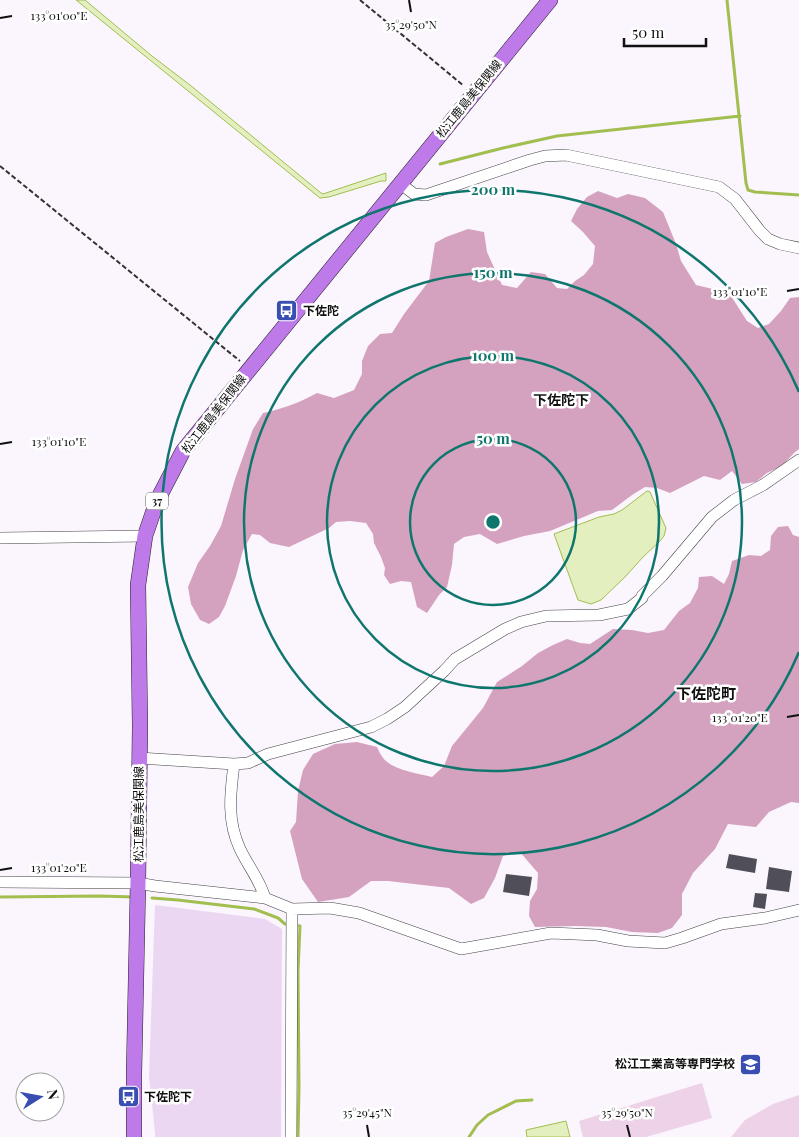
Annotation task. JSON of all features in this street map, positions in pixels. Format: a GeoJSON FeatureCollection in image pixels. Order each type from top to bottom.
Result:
{"type":"FeatureCollection","features":[{"type":"Feature","properties":{"kind":"main road","name":"松江鹿島美保関線"},"geometry":{"type":"LineString","coordinates":[[134,1137],[140,726],[138,584],[145,536],[157,501],[183,451],[550,0]]}},
{"type":"Feature","properties":{"kind":"street"},"geometry":{"type":"LineString","coordinates":[[401,184],[414,194],[426,195],[530,160],[545,156],[566,155],[719,187],[727,191],[735,199],[768,239],[799,248]]}},
{"type":"Feature","properties":{"kind":"street"},"geometry":{"type":"LineString","coordinates":[[139,758],[234,764],[248,763],[268,754],[371,727],[387,720],[405,706],[455,659],[520,622],[546,616],[599,615],[628,609],[642,598],[712,517],[734,500],[763,485],[799,460]]}},
{"type":"Feature","properties":{"kind":"street"},"geometry":{"type":"LineString","coordinates":[[0,538],[145,536]]}},
{"type":"Feature","properties":{"kind":"street"},"geometry":{"type":"LineString","coordinates":[[234,764],[230,792],[232,828],[240,850],[262,888],[265,898]]}},
{"type":"Feature","properties":{"kind":"street"},"geometry":{"type":"LineString","coordinates":[[0,882],[138,883],[265,898],[292,908],[330,908],[359,913],[461,949],[551,933],[597,934],[628,941],[665,943],[721,924],[765,918],[799,910]]}},
{"type":"Feature","properties":{"kind":"street"},"geometry":{"type":"LineString","coordinates":[[291,1137],[292,908]]}},
{"type":"Feature","properties":{"kind":"path"},"geometry":{"type":"LineString","coordinates":[[360,0],[474,94]]}},
{"type":"Feature","properties":{"kind":"path"},"geometry":{"type":"LineString","coordinates":[[0,166],[249,369]]}},
{"type":"Feature","properties":{"kind":"shaded area"},"geometry":{"type":"Polygon","coordinates":[[[76,0],[85,0],[321,193],[323,194],[386,173],[386,181],[320,198],[76,0]]]}},
{"type":"Feature","properties":{"kind":"shaded area"},"geometry":{"type":"Polygon","coordinates":[[[598,191],[617,198],[628,194],[645,198],[663,212],[681,261],[696,285],[731,296],[747,321],[758,328],[769,324],[790,298],[799,297],[799,449],[782,466],[767,473],[756,482],[742,484],[732,471],[720,480],[704,476],[670,493],[657,488],[645,487],[612,510],[598,511],[550,531],[497,544],[480,534],[464,537],[454,544],[447,587],[427,613],[417,607],[411,582],[401,581],[390,584],[384,575],[385,568],[374,543],[373,534],[366,523],[336,522],[329,528],[289,547],[270,543],[260,535],[252,534],[243,550],[236,576],[219,617],[209,624],[200,620],[191,604],[188,587],[198,563],[221,526],[253,429],[263,413],[304,400],[317,393],[334,398],[354,390],[362,374],[362,361],[368,346],[380,334],[392,333],[429,281],[435,243],[446,237],[468,229],[484,232],[487,252],[502,285],[517,288],[531,272],[545,274],[557,288],[567,289],[584,275],[593,264],[595,246],[571,221],[577,209],[587,197],[598,191]]]}},
{"type":"Feature","properties":{"kind":"shaded area"},"geometry":{"type":"Polygon","coordinates":[[[647,491],[650,492],[666,528],[664,536],[601,600],[591,604],[578,600],[554,534],[599,517],[614,514],[647,491]]]}},
{"type":"Feature","properties":{"kind":"shaded area"},"geometry":{"type":"Polygon","coordinates":[[[788,526],[793,535],[799,537],[799,803],[791,802],[769,812],[756,827],[728,824],[715,849],[693,873],[682,894],[682,915],[672,928],[658,933],[632,932],[606,927],[535,927],[529,916],[530,901],[537,889],[538,873],[520,852],[503,856],[495,878],[484,898],[471,904],[449,888],[388,881],[371,881],[349,897],[318,902],[302,879],[290,831],[296,822],[298,791],[303,770],[313,754],[335,744],[357,742],[377,747],[385,760],[396,767],[432,777],[444,766],[452,746],[483,708],[497,682],[538,653],[567,639],[590,644],[613,629],[648,633],[664,630],[679,611],[690,603],[698,588],[699,577],[712,576],[724,584],[732,561],[749,555],[761,556],[770,550],[771,536],[778,527],[788,526]]]}},
{"type":"Feature","properties":{"kind":"shaded area"},"geometry":{"type":"Polygon","coordinates":[[[155,905],[265,919],[282,929],[281,1137],[155,1137],[149,1076],[155,905]]]}},
{"type":"Feature","properties":{"kind":"shaded area"},"geometry":{"type":"Polygon","coordinates":[[[702,1083],[712,1118],[646,1137],[583,1137],[579,1121],[702,1083]]]}},
{"type":"Feature","properties":{"kind":"shaded area"},"geometry":{"type":"Polygon","coordinates":[[[799,1095],[799,1137],[731,1137],[745,1120],[773,1104],[799,1095]]]}},
{"type":"Feature","properties":{"kind":"shaded area"},"geometry":{"type":"Polygon","coordinates":[[[566,1121],[570,1137],[527,1137],[526,1130],[566,1121]]]}},
{"type":"Feature","properties":{"kind":"building"},"geometry":{"type":"Polygon","coordinates":[[[729,854],[757,859],[755,873],[726,868],[729,854]]]}},
{"type":"Feature","properties":{"kind":"building"},"geometry":{"type":"Polygon","coordinates":[[[769,867],[792,871],[789,892],[766,889],[769,867]]]}},
{"type":"Feature","properties":{"kind":"building"},"geometry":{"type":"Polygon","coordinates":[[[506,874],[532,877],[529,896],[503,892],[506,874]]]}},
{"type":"Feature","properties":{"kind":"building"},"geometry":{"type":"Polygon","coordinates":[[[755,893],[767,894],[765,909],[753,907],[755,893]]]}},
{"type":"Feature","properties":{"kind":"waterway"},"geometry":{"type":"LineString","coordinates":[[727,0],[748,190],[799,195]]}},
{"type":"Feature","properties":{"kind":"waterway"},"geometry":{"type":"LineString","coordinates":[[440,164],[557,136],[740,116]]}},
{"type":"Feature","properties":{"kind":"waterway"},"geometry":{"type":"LineString","coordinates":[[0,897],[134,897]]}},
{"type":"Feature","properties":{"kind":"waterway"},"geometry":{"type":"LineString","coordinates":[[152,898],[254,909],[278,918],[285,924],[300,926],[298,971],[298,1137]]}},
{"type":"Feature","properties":{"kind":"waterway"},"geometry":{"type":"LineString","coordinates":[[469,1137],[477,1125],[488,1115],[516,1101],[532,1100]]}},
{"type":"Feature","properties":{"kind":"place","name":"下佐陀"},"geometry":{"type":"Point","coordinates":[287,311]}},
{"type":"Feature","properties":{"kind":"place","name":"松江工業高等専門学校"},"geometry":{"type":"Point","coordinates":[751,1064]}},
{"type":"Feature","properties":{"kind":"place","name":"下佐陀下"},"geometry":{"type":"Point","coordinates":[128,1097]}},
{"type":"Feature","properties":{"kind":"district","name":"下佐陀下"},"geometry":{"type":"Point","coordinates":[561,400]}},
{"type":"Feature","properties":{"kind":"district","name":"下佐陀町"},"geometry":{"type":"Point","coordinates":[706,694]}}]}
